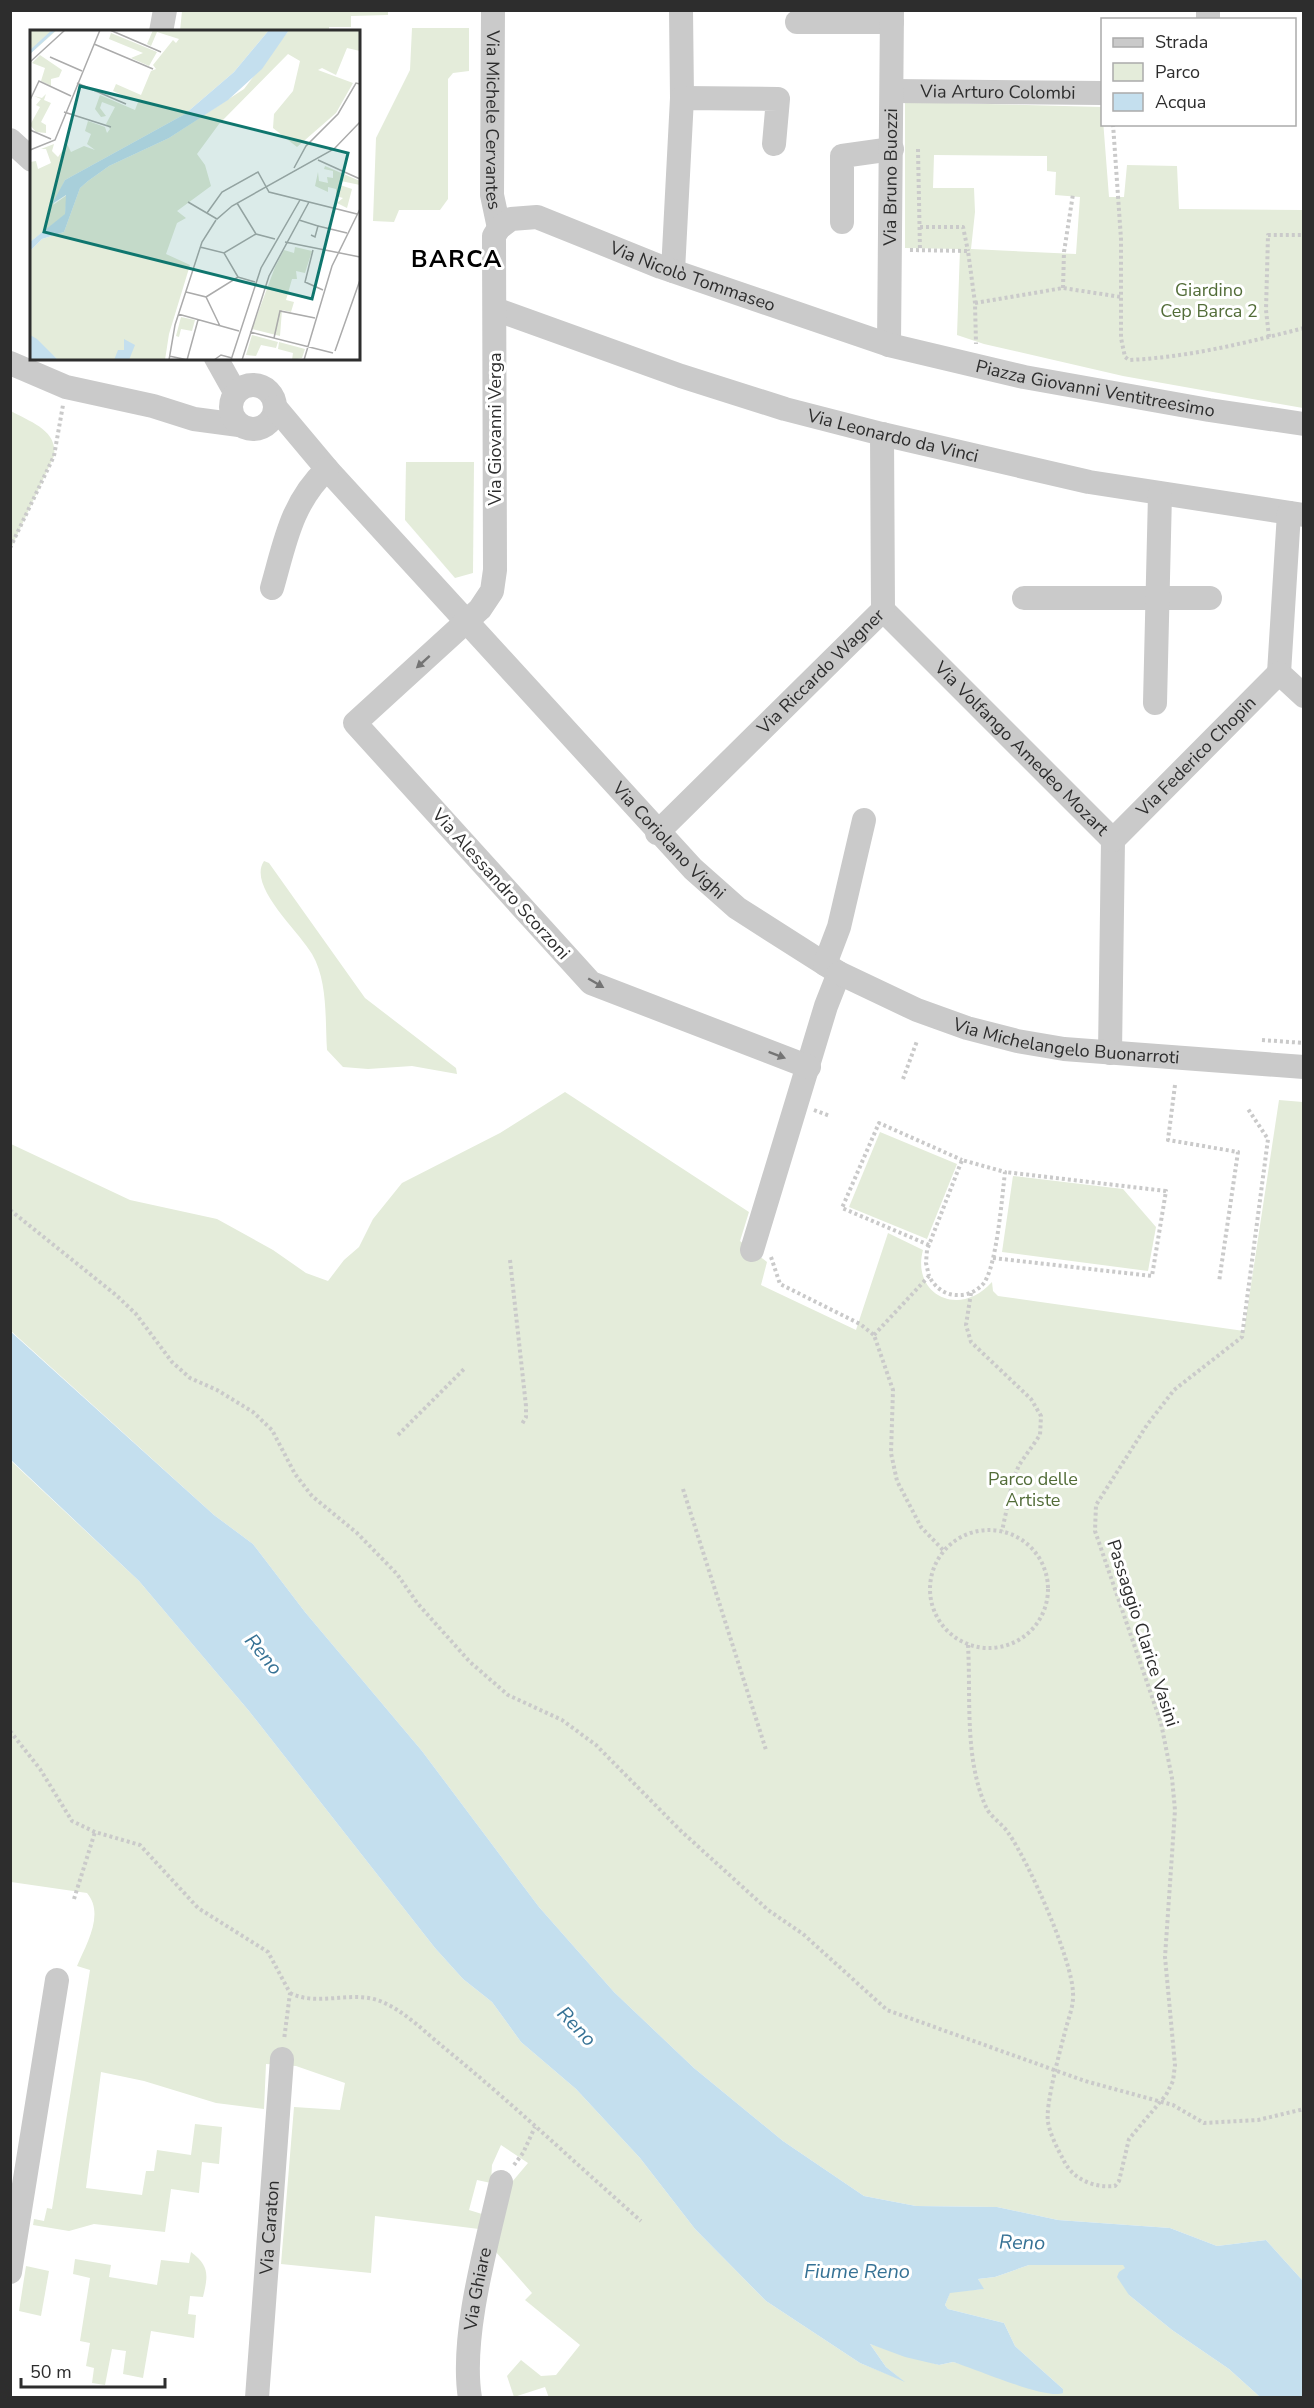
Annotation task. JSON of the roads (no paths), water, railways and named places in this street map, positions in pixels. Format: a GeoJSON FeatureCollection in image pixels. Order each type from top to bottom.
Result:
{"type":"FeatureCollection","features":[{"type":"Feature","properties":{"kind":"street"},"geometry":{"type":"LineString","coordinates":[[161,30],[165,10]]}},
{"type":"Feature","properties":{"kind":"street","name":"Via Michele Cervantes"},"geometry":{"type":"LineString","coordinates":[[493,10],[492,195],[500,228]]}},
{"type":"Feature","properties":{"kind":"street"},"geometry":{"type":"LineString","coordinates":[[673,271],[682,98],[681,10]]}},
{"type":"Feature","properties":{"kind":"street"},"geometry":{"type":"LineString","coordinates":[[797,22],[892,16]]}},
{"type":"Feature","properties":{"kind":"street","name":"Via Bruno Buozzi"},"geometry":{"type":"LineString","coordinates":[[889,345],[892,16]]}},
{"type":"Feature","properties":{"kind":"street","name":"Via Arturo Colombi"},"geometry":{"type":"LineString","coordinates":[[893,91],[1101,93]]}},
{"type":"Feature","properties":{"kind":"street"},"geometry":{"type":"LineString","coordinates":[[682,98],[778,99],[774,144]]}},
{"type":"Feature","properties":{"kind":"street"},"geometry":{"type":"LineString","coordinates":[[10,140],[30,158]]}},
{"type":"Feature","properties":{"kind":"street"},"geometry":{"type":"LineString","coordinates":[[842,222],[842,156],[892,149]]}},
{"type":"Feature","properties":{"kind":"street","name":"Via Nicolò Tommaseo"},"geometry":{"type":"LineString","coordinates":[[500,228],[511,219],[537,217],[673,271],[889,345]]}},
{"type":"Feature","properties":{"kind":"street","name":"Via Giovanni Verga"},"geometry":{"type":"LineString","coordinates":[[466,622],[489,599],[494,585],[494,236],[500,228]]}},
{"type":"Feature","properties":{"kind":"street","name":"Via Leonardo da Vinci"},"geometry":{"type":"LineString","coordinates":[[495,309],[681,376],[785,409],[882,434],[1034,471],[1160,494],[1296,514]]}},
{"type":"Feature","properties":{"kind":"street","name":"Piazza Giovanni Ventitreesimo"},"geometry":{"type":"LineString","coordinates":[[889,345],[1024,377],[1209,410],[1304,424]]}},
{"type":"Feature","properties":{"kind":"street"},"geometry":{"type":"LineString","coordinates":[[217,360],[241,392]]}},
{"type":"Feature","properties":{"kind":"street"},"geometry":{"type":"LineString","coordinates":[[234,360],[241,392],[232,416],[249,427]]}},
{"type":"Feature","properties":{"kind":"street"},"geometry":{"type":"LineString","coordinates":[[10,363],[66,387],[153,405],[194,419],[249,427],[271,420],[275,407],[269,392],[241,392],[208,407],[153,405]]}},
{"type":"Feature","properties":{"kind":"street","name":"Via Coriolano Vighi"},"geometry":{"type":"LineString","coordinates":[[275,407],[327,468],[657,833],[737,908],[832,968]]}},
{"type":"Feature","properties":{"kind":"street","name":"Via Coriolano Vighi"},"geometry":{"type":"LineString","coordinates":[[249,427],[327,468]]}},
{"type":"Feature","properties":{"kind":"street","name":"Via Riccardo Wagner"},"geometry":{"type":"LineString","coordinates":[[657,833],[884,610],[882,434]]}},
{"type":"Feature","properties":{"kind":"street"},"geometry":{"type":"LineString","coordinates":[[272,588],[301,501],[310,486],[327,468]]}},
{"type":"Feature","properties":{"kind":"street"},"geometry":{"type":"LineString","coordinates":[[1155,703],[1160,494]]}},
{"type":"Feature","properties":{"kind":"street"},"geometry":{"type":"LineString","coordinates":[[1296,514],[1279,673],[1304,696]]}},
{"type":"Feature","properties":{"kind":"street"},"geometry":{"type":"LineString","coordinates":[[1024,598],[1210,598]]}},
{"type":"Feature","properties":{"kind":"street","name":"Via Volfango Amedeo Mozart"},"geometry":{"type":"LineString","coordinates":[[884,610],[1113,840],[1110,1053]]}},
{"type":"Feature","properties":{"kind":"street","name":"Via Alessandro Scorzoni"},"geometry":{"type":"LineString","coordinates":[[466,622],[355,723],[591,983],[809,1067]]}},
{"type":"Feature","properties":{"kind":"street","name":"Via Federico Chopin"},"geometry":{"type":"LineString","coordinates":[[1113,840],[1279,673]]}},
{"type":"Feature","properties":{"kind":"street"},"geometry":{"type":"LineString","coordinates":[[761,1251],[809,1067],[864,820]]}},
{"type":"Feature","properties":{"kind":"street","name":"Via Michelangelo Buonarroti"},"geometry":{"type":"LineString","coordinates":[[832,968],[908,1006],[967,1029],[1064,1049],[1304,1066]]}},
{"type":"Feature","properties":{"kind":"street"},"geometry":{"type":"LineString","coordinates":[[10,2272],[57,1980]]}},
{"type":"Feature","properties":{"kind":"street","name":"Via Caraton"},"geometry":{"type":"LineString","coordinates":[[257,2397],[282,2059]]}},
{"type":"Feature","properties":{"kind":"street","name":"Via Ghiare"},"geometry":{"type":"LineString","coordinates":[[470,2397],[474,2311],[501,2182]]}},
{"type":"Feature","properties":{"kind":"water","name":"Fiume Reno"},"geometry":{"type":"Polygon","coordinates":[[[10,1331],[214,1515],[253,1544],[305,1612],[422,1751],[539,1907],[614,1992],[694,2068],[783,2141],[864,2196],[916,2206],[997,2207],[1058,2220],[1170,2228],[1217,2246],[1266,2240],[1303,2281],[1303,2397],[1260,2397],[1229,2369],[1172,2330],[1129,2295],[1117,2277],[1119,2272],[1125,2268],[1123,2265],[1029,2265],[995,2277],[978,2279],[984,2289],[950,2293],[945,2305],[948,2309],[1004,2323],[1015,2346],[1063,2389],[1063,2393],[1054,2394],[1010,2383],[953,2362],[939,2365],[905,2357],[870,2344],[886,2367],[905,2382],[860,2363],[766,2301],[695,2229],[640,2158],[576,2089],[521,2042],[492,2002],[463,1979],[435,1948],[249,1711],[139,1581],[11,1460],[10,1331]]]}},
{"type":"Feature","properties":{"kind":"district","name":"BARCA"},"geometry":{"type":"Point","coordinates":[457,259]}},
{"type":"Feature","properties":{"kind":"park label","name":"Giardino Cep Barca 2"},"geometry":{"type":"Point","coordinates":[1209,300]}},
{"type":"Feature","properties":{"kind":"park label","name":"Parco delle Artiste"},"geometry":{"type":"Point","coordinates":[1033,1489]}},
{"type":"Feature","properties":{"kind":"water label","name":"Reno"},"geometry":{"type":"Point","coordinates":[264,1654]}},
{"type":"Feature","properties":{"kind":"water label","name":"Reno"},"geometry":{"type":"Point","coordinates":[577,2026]}},
{"type":"Feature","properties":{"kind":"water label","name":"Reno"},"geometry":{"type":"Point","coordinates":[1022,2242]}}]}
